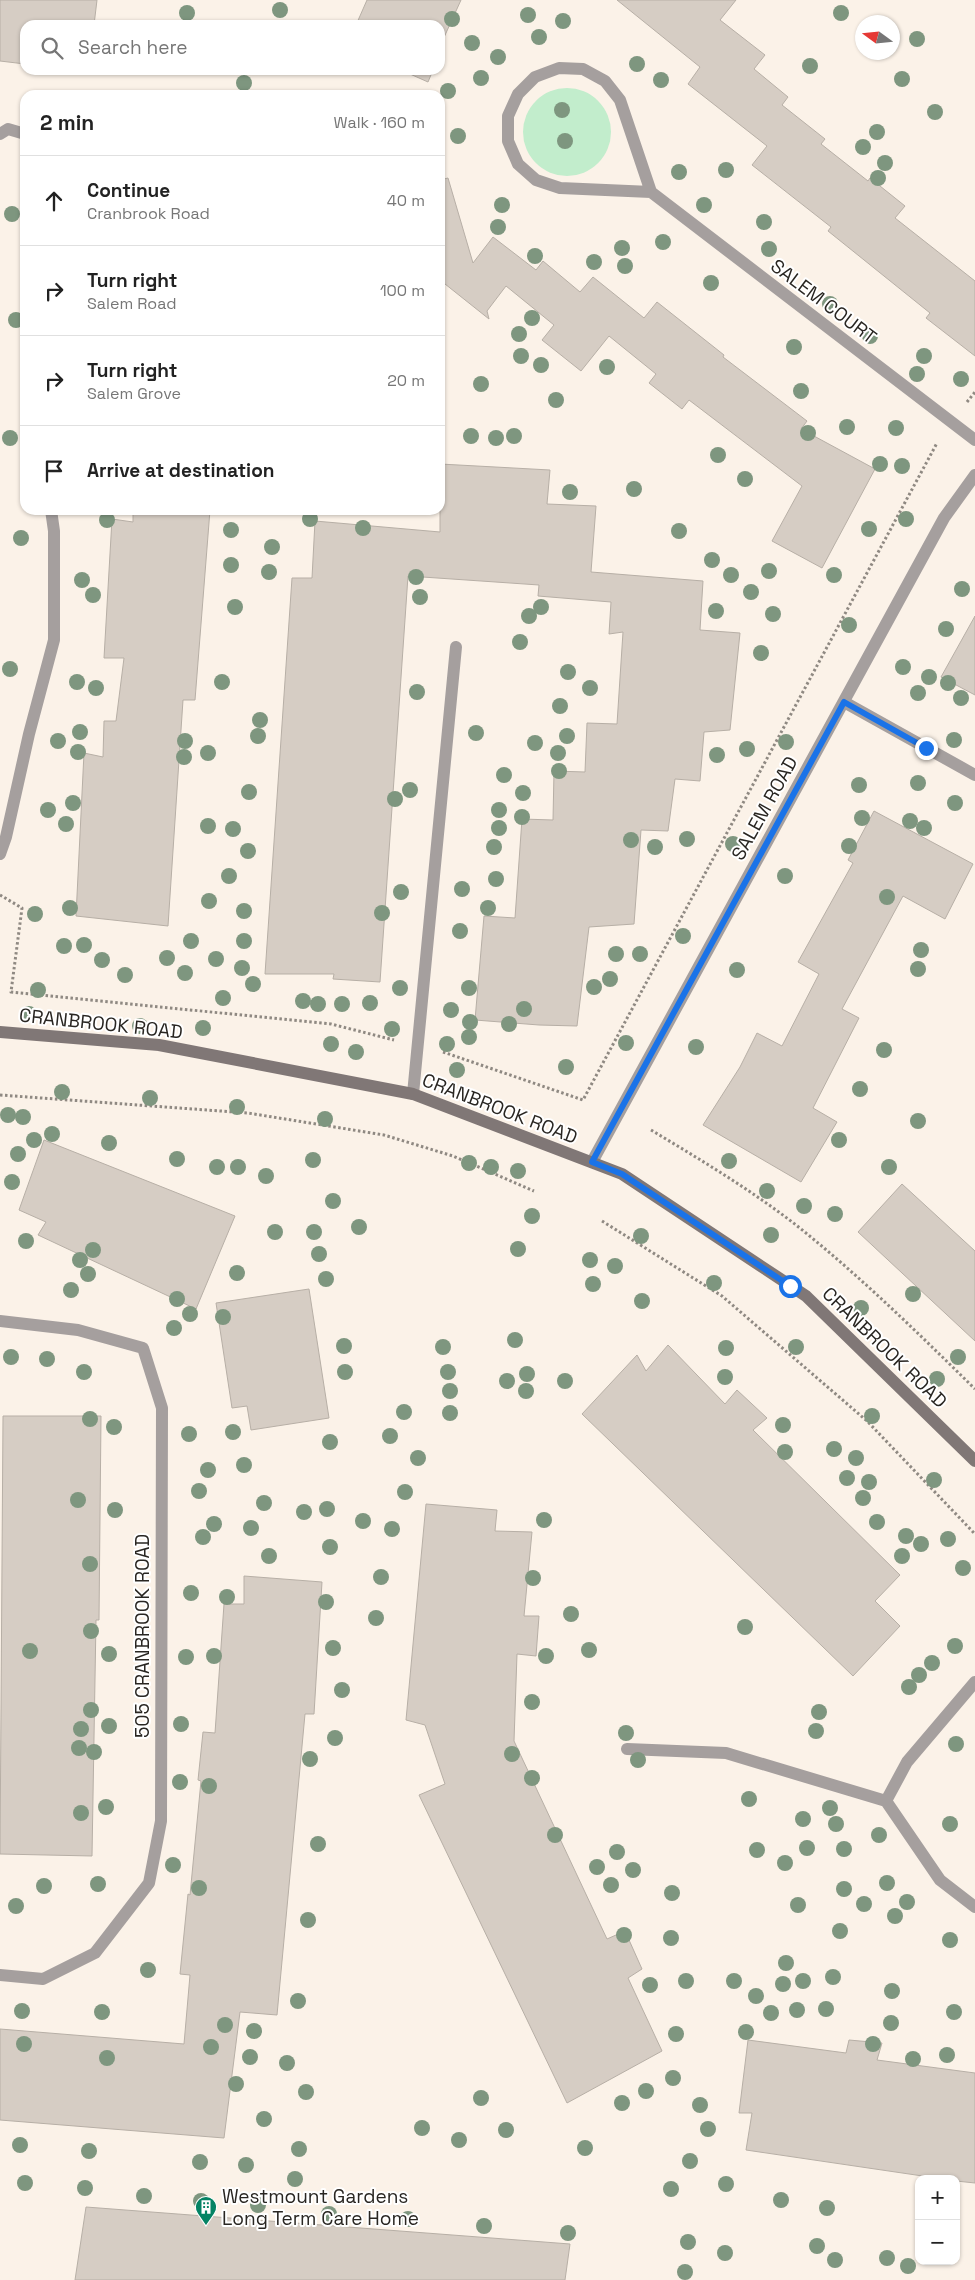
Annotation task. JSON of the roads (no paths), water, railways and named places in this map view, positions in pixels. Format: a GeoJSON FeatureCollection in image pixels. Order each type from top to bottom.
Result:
{"type":"FeatureCollection","features":[{"type":"Feature","properties":{"kind":"street"},"geometry":{"type":"LineString","coordinates":[[559,68],[583,70],[605,81],[620,100],[651,192],[560,188],[536,180],[518,164],[508,141],[508,116],[518,94],[535,76],[559,68]]}},
{"type":"Feature","properties":{"kind":"street"},"geometry":{"type":"LineString","coordinates":[[0,134],[8,129],[20,133]]}},
{"type":"Feature","properties":{"kind":"street","name":"SALEM COURT"},"geometry":{"type":"LineString","coordinates":[[651,192],[975,440]]}},
{"type":"Feature","properties":{"kind":"street","name":"SALEM ROAD"},"geometry":{"type":"LineString","coordinates":[[592,1162],[944,518],[975,475]]}},
{"type":"Feature","properties":{"kind":"street"},"geometry":{"type":"LineString","coordinates":[[0,854],[6,837],[29,734],[54,640],[54,531],[52,515]]}},
{"type":"Feature","properties":{"kind":"street"},"geometry":{"type":"LineString","coordinates":[[413,1094],[456,647]]}},
{"type":"Feature","properties":{"kind":"street"},"geometry":{"type":"LineString","coordinates":[[844,702],[975,775]]}},
{"type":"Feature","properties":{"kind":"street","name":"CRANBROOK ROAD"},"geometry":{"type":"LineString","coordinates":[[0,1032],[158,1044],[413,1094],[622,1174],[806,1296],[975,1461]]}},
{"type":"Feature","properties":{"kind":"street","name":"505 CRANBROOK ROAD"},"geometry":{"type":"LineString","coordinates":[[0,1321],[78,1330],[143,1348],[162,1408],[162,1427],[161,1821],[149,1883],[95,1953],[44,1979],[0,1975]]}},
{"type":"Feature","properties":{"kind":"street"},"geometry":{"type":"LineString","coordinates":[[886,1801],[907,1762],[975,1682]]}},
{"type":"Feature","properties":{"kind":"street"},"geometry":{"type":"LineString","coordinates":[[627,1749],[726,1753],[886,1801],[940,1880],[975,1907]]}},
{"type":"Feature","properties":{"kind":"place","name":"Westmount Gardens Long Term Care Home"},"geometry":{"type":"Point","coordinates":[206,2226]}}]}
